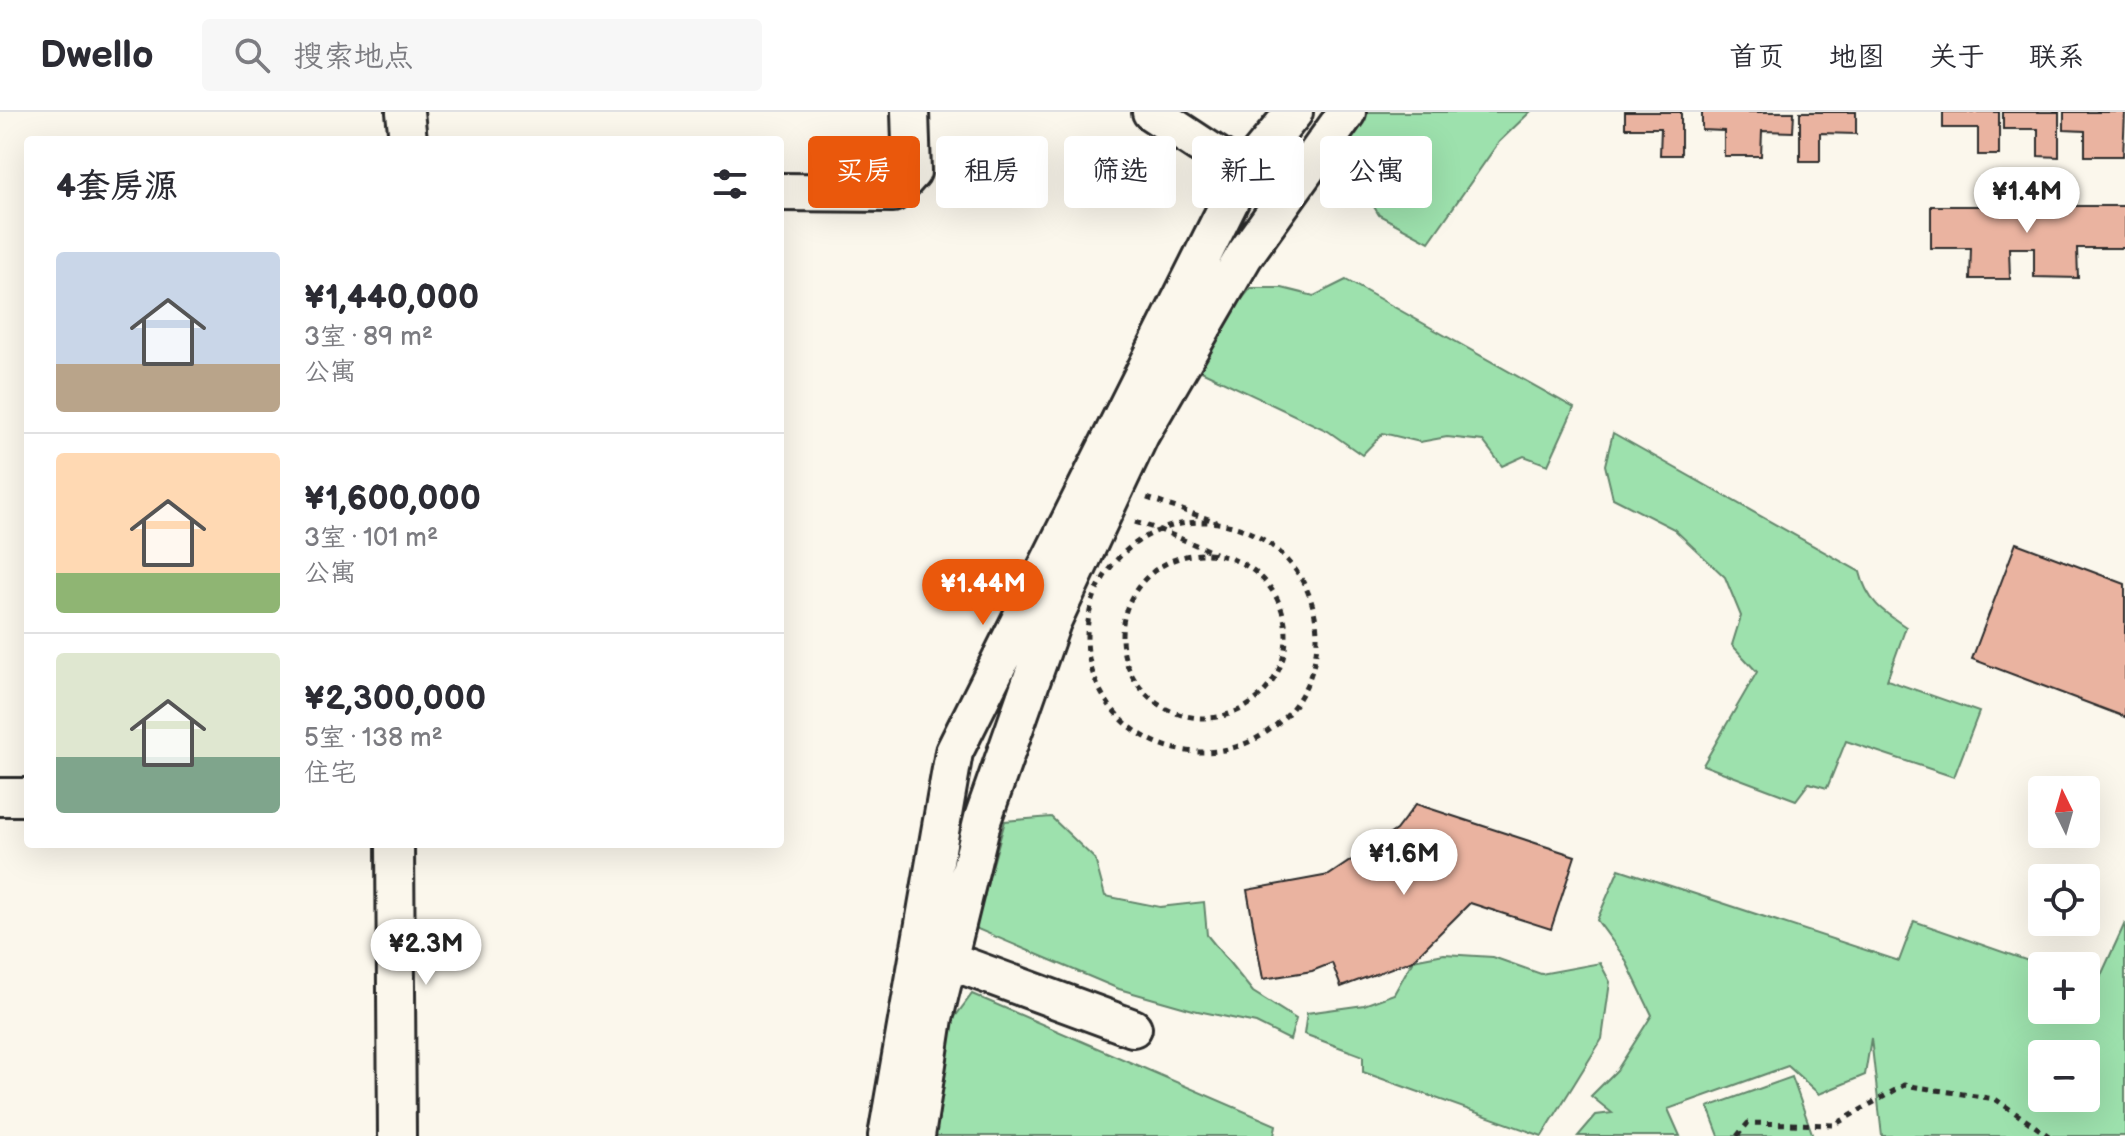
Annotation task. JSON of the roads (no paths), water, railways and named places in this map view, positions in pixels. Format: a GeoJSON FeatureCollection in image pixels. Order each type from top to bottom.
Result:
{"type":"FeatureCollection","features":[{"type":"Feature","properties":{"kind":"street"},"geometry":{"type":"LineString","coordinates":[[405,112],[408,136]]}},
{"type":"Feature","properties":{"kind":"street"},"geometry":{"type":"LineString","coordinates":[[784,192],[893,193],[912,172],[910,112]]}},
{"type":"Feature","properties":{"kind":"street"},"geometry":{"type":"LineString","coordinates":[[1151,112],[1192,139]]}},
{"type":"Feature","properties":{"kind":"street"},"geometry":{"type":"LineString","coordinates":[[1274,136],[1294,112]]}},
{"type":"Feature","properties":{"kind":"street"},"geometry":{"type":"LineString","coordinates":[[916,1136],[934,1018],[983,818],[1052,622],[1140,435],[1244,256],[1347,112]]}},
{"type":"Feature","properties":{"kind":"street"},"geometry":{"type":"LineString","coordinates":[[887,1136],[954,752],[1226,208]]}},
{"type":"Feature","properties":{"kind":"street"},"geometry":{"type":"LineString","coordinates":[[0,797],[24,797]]}},
{"type":"Feature","properties":{"kind":"street"},"geometry":{"type":"LineString","coordinates":[[395,848],[397,1136]]}},
{"type":"Feature","properties":{"kind":"street"},"geometry":{"type":"LineString","coordinates":[[948,960],[1133,1028]]}}]}
